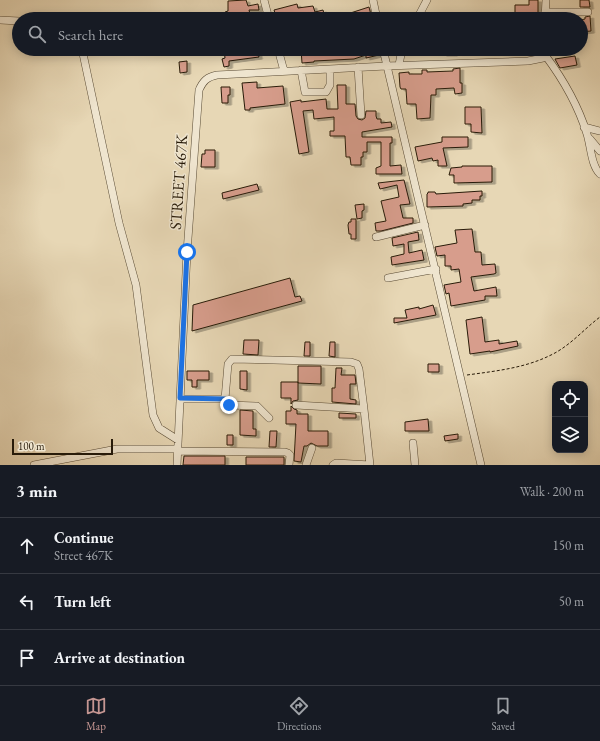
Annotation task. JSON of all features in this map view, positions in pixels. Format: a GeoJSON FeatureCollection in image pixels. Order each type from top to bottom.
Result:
{"type":"FeatureCollection","features":[{"type":"Feature","properties":{"kind":"street"},"geometry":{"type":"LineString","coordinates":[[264,0],[267,12]]}},
{"type":"Feature","properties":{"kind":"street"},"geometry":{"type":"LineString","coordinates":[[373,0],[376,12]]}},
{"type":"Feature","properties":{"kind":"street"},"geometry":{"type":"LineString","coordinates":[[421,12],[427,0]]}},
{"type":"Feature","properties":{"kind":"street"},"geometry":{"type":"LineString","coordinates":[[545,12],[546,0]]}},
{"type":"Feature","properties":{"kind":"street"},"geometry":{"type":"LineString","coordinates":[[0,20],[12,21]]}},
{"type":"Feature","properties":{"kind":"street"},"geometry":{"type":"LineString","coordinates":[[83,56],[119,223],[136,285],[153,415],[159,428],[178,440]]}},
{"type":"Feature","properties":{"kind":"street"},"geometry":{"type":"LineString","coordinates":[[280,56],[284,71]]}},
{"type":"Feature","properties":{"kind":"street"},"geometry":{"type":"LineString","coordinates":[[384,56],[436,269],[481,465]]}},
{"type":"Feature","properties":{"kind":"street"},"geometry":{"type":"LineString","coordinates":[[399,65],[401,56]]}},
{"type":"Feature","properties":{"kind":"street","name":"STREET 467K"},"geometry":{"type":"LineString","coordinates":[[177,465],[187,252],[199,90],[204,81],[211,76],[217,75],[399,65],[528,61],[543,58],[544,56]]}},
{"type":"Feature","properties":{"kind":"street"},"geometry":{"type":"LineString","coordinates":[[547,56],[571,94],[585,130],[592,143],[600,151]]}},
{"type":"Feature","properties":{"kind":"street"},"geometry":{"type":"LineString","coordinates":[[358,67],[361,115]]}},
{"type":"Feature","properties":{"kind":"street"},"geometry":{"type":"LineString","coordinates":[[301,70],[304,92],[326,92],[330,85],[330,69]]}},
{"type":"Feature","properties":{"kind":"street"},"geometry":{"type":"LineString","coordinates":[[585,130],[600,131]]}},
{"type":"Feature","properties":{"kind":"street"},"geometry":{"type":"LineString","coordinates":[[585,130],[592,158],[600,174]]}},
{"type":"Feature","properties":{"kind":"street"},"geometry":{"type":"LineString","coordinates":[[376,237],[425,225]]}},
{"type":"Feature","properties":{"kind":"street"},"geometry":{"type":"LineString","coordinates":[[388,278],[436,269]]}},
{"type":"Feature","properties":{"kind":"street"},"geometry":{"type":"LineString","coordinates":[[268,418],[257,406],[229,405],[225,399],[228,364],[232,359],[351,362],[357,364],[359,369],[370,465],[336,463],[333,465]]}},
{"type":"Feature","properties":{"kind":"street"},"geometry":{"type":"LineString","coordinates":[[180,398],[225,399]]}},
{"type":"Feature","properties":{"kind":"street"},"geometry":{"type":"LineString","coordinates":[[296,405],[364,408]]}},
{"type":"Feature","properties":{"kind":"street"},"geometry":{"type":"LineString","coordinates":[[413,444],[414,465]]}},
{"type":"Feature","properties":{"kind":"street"},"geometry":{"type":"LineString","coordinates":[[306,465],[312,448]]}},
{"type":"Feature","properties":{"kind":"street"},"geometry":{"type":"LineString","coordinates":[[34,465],[117,449],[285,452],[290,455],[289,465]]}},
{"type":"Feature","properties":{"kind":"path"},"geometry":{"type":"LineString","coordinates":[[460,376],[511,369],[552,355],[579,336],[600,317]]}},
{"type":"Feature","properties":{"kind":"building"},"geometry":{"type":"Polygon","coordinates":[[[246,0],[248,6],[258,4],[259,10],[249,10],[250,12],[225,12],[228,11],[228,1],[246,0]]]}},
{"type":"Feature","properties":{"kind":"building"},"geometry":{"type":"Polygon","coordinates":[[[529,0],[538,0],[538,12],[515,12],[515,5],[529,5],[529,0]]]}},
{"type":"Feature","properties":{"kind":"building"},"geometry":{"type":"Polygon","coordinates":[[[580,0],[589,0],[590,7],[580,7],[580,0]]]}},
{"type":"Feature","properties":{"kind":"building"},"geometry":{"type":"Polygon","coordinates":[[[297,4],[298,8],[313,6],[315,12],[275,12],[274,10],[297,4]]]}},
{"type":"Feature","properties":{"kind":"building"},"geometry":{"type":"Polygon","coordinates":[[[369,7],[370,12],[354,12],[369,7]]]}},
{"type":"Feature","properties":{"kind":"building"},"geometry":{"type":"Polygon","coordinates":[[[588,16],[590,16],[591,31],[588,31],[588,16]]]}},
{"type":"Feature","properties":{"kind":"building"},"geometry":{"type":"Polygon","coordinates":[[[225,56],[259,57],[229,61],[229,66],[224,67],[222,59],[225,58],[225,56]]]}},
{"type":"Feature","properties":{"kind":"building"},"geometry":{"type":"Polygon","coordinates":[[[302,56],[363,56],[354,59],[302,63],[302,56]]]}},
{"type":"Feature","properties":{"kind":"building"},"geometry":{"type":"Polygon","coordinates":[[[575,56],[577,65],[560,68],[555,59],[575,56]]]}},
{"type":"Feature","properties":{"kind":"building"},"geometry":{"type":"Polygon","coordinates":[[[187,61],[187,72],[180,73],[179,62],[187,61]]]}},
{"type":"Feature","properties":{"kind":"building"},"geometry":{"type":"Polygon","coordinates":[[[460,68],[462,93],[455,94],[454,88],[436,89],[436,95],[431,95],[430,118],[417,119],[416,104],[407,104],[406,89],[401,89],[400,87],[399,73],[409,72],[409,74],[422,74],[422,70],[427,70],[427,72],[453,71],[453,69],[460,68]]]}},
{"type":"Feature","properties":{"kind":"building"},"geometry":{"type":"Polygon","coordinates":[[[257,82],[257,88],[283,86],[285,104],[250,108],[250,110],[245,110],[242,83],[257,82]]]}},
{"type":"Feature","properties":{"kind":"building"},"geometry":{"type":"Polygon","coordinates":[[[337,85],[346,85],[346,104],[355,104],[356,116],[358,119],[362,120],[365,118],[366,111],[376,111],[377,119],[381,119],[381,123],[391,122],[392,127],[362,132],[362,137],[392,137],[392,143],[390,143],[390,166],[401,165],[402,174],[376,174],[376,168],[381,166],[381,142],[367,142],[367,152],[363,152],[363,157],[361,157],[361,165],[351,165],[350,157],[346,157],[345,136],[330,136],[330,131],[334,131],[334,117],[314,119],[313,110],[303,111],[309,152],[299,154],[290,102],[326,99],[327,109],[338,109],[337,85]]]}},
{"type":"Feature","properties":{"kind":"building"},"geometry":{"type":"Polygon","coordinates":[[[221,87],[230,87],[228,103],[222,103],[221,87]]]}},
{"type":"Feature","properties":{"kind":"building"},"geometry":{"type":"Polygon","coordinates":[[[465,107],[481,107],[482,133],[471,132],[471,124],[465,124],[465,107]]]}},
{"type":"Feature","properties":{"kind":"building"},"geometry":{"type":"Polygon","coordinates":[[[442,137],[468,137],[468,147],[443,148],[447,166],[438,166],[438,160],[433,161],[432,158],[418,161],[415,147],[442,142],[442,137]]]}},
{"type":"Feature","properties":{"kind":"building"},"geometry":{"type":"Polygon","coordinates":[[[205,150],[215,150],[215,167],[201,167],[202,154],[205,154],[205,150]]]}},
{"type":"Feature","properties":{"kind":"building"},"geometry":{"type":"Polygon","coordinates":[[[462,166],[492,166],[492,182],[454,183],[454,175],[449,175],[451,168],[462,166]]]}},
{"type":"Feature","properties":{"kind":"building"},"geometry":{"type":"Polygon","coordinates":[[[404,180],[410,204],[400,205],[403,218],[413,218],[413,223],[376,231],[375,223],[386,221],[381,201],[399,197],[397,185],[380,189],[378,183],[404,180]]]}},
{"type":"Feature","properties":{"kind":"building"},"geometry":{"type":"Polygon","coordinates":[[[257,184],[259,190],[223,199],[222,193],[257,184]]]}},
{"type":"Feature","properties":{"kind":"building"},"geometry":{"type":"Polygon","coordinates":[[[482,191],[480,200],[472,200],[472,203],[463,204],[463,206],[427,207],[428,192],[435,192],[436,194],[482,191]]]}},
{"type":"Feature","properties":{"kind":"building"},"geometry":{"type":"Polygon","coordinates":[[[364,204],[362,218],[357,219],[355,205],[364,204]]]}},
{"type":"Feature","properties":{"kind":"building"},"geometry":{"type":"Polygon","coordinates":[[[351,219],[356,219],[356,239],[351,239],[351,234],[349,234],[348,225],[349,222],[351,222],[351,219]]]}},
{"type":"Feature","properties":{"kind":"building"},"geometry":{"type":"Polygon","coordinates":[[[472,229],[475,252],[481,252],[482,265],[495,264],[496,273],[471,277],[474,291],[496,287],[497,296],[485,296],[485,300],[451,306],[449,293],[446,294],[444,285],[461,282],[459,269],[451,270],[451,266],[445,266],[445,255],[437,256],[435,247],[457,243],[455,230],[472,229]]]}},
{"type":"Feature","properties":{"kind":"building"},"geometry":{"type":"Polygon","coordinates":[[[418,232],[419,240],[408,242],[409,253],[422,250],[424,260],[392,265],[391,257],[404,254],[404,244],[393,246],[392,238],[418,232]]]}},
{"type":"Feature","properties":{"kind":"building"},"geometry":{"type":"Polygon","coordinates":[[[290,278],[295,297],[300,296],[302,301],[192,331],[193,305],[290,278]]]}},
{"type":"Feature","properties":{"kind":"building"},"geometry":{"type":"Polygon","coordinates":[[[433,305],[436,315],[394,323],[394,318],[407,318],[405,310],[419,307],[419,309],[433,305]]]}},
{"type":"Feature","properties":{"kind":"building"},"geometry":{"type":"Polygon","coordinates":[[[482,317],[485,342],[499,340],[499,344],[517,341],[518,346],[490,352],[470,354],[466,320],[482,317]]]}},
{"type":"Feature","properties":{"kind":"building"},"geometry":{"type":"Polygon","coordinates":[[[244,340],[259,340],[258,355],[243,354],[244,340]]]}},
{"type":"Feature","properties":{"kind":"building"},"geometry":{"type":"Polygon","coordinates":[[[305,342],[310,342],[310,356],[304,356],[305,342]]]}},
{"type":"Feature","properties":{"kind":"building"},"geometry":{"type":"Polygon","coordinates":[[[330,342],[335,342],[335,357],[329,356],[330,342]]]}},
{"type":"Feature","properties":{"kind":"building"},"geometry":{"type":"Polygon","coordinates":[[[428,364],[439,364],[439,372],[428,372],[428,364]]]}},
{"type":"Feature","properties":{"kind":"building"},"geometry":{"type":"Polygon","coordinates":[[[298,366],[321,366],[321,384],[298,383],[298,366]]]}},
{"type":"Feature","properties":{"kind":"building"},"geometry":{"type":"Polygon","coordinates":[[[336,368],[342,368],[341,375],[355,375],[356,384],[350,384],[350,399],[356,400],[356,404],[332,402],[332,388],[335,388],[336,368]]]}},
{"type":"Feature","properties":{"kind":"building"},"geometry":{"type":"Polygon","coordinates":[[[187,371],[209,371],[209,380],[197,380],[197,387],[192,387],[192,380],[187,380],[187,371]]]}},
{"type":"Feature","properties":{"kind":"building"},"geometry":{"type":"Polygon","coordinates":[[[240,371],[247,371],[247,390],[240,389],[240,371]]]}},
{"type":"Feature","properties":{"kind":"building"},"geometry":{"type":"Polygon","coordinates":[[[281,382],[298,382],[298,400],[293,401],[291,404],[291,398],[281,398],[281,382]]]}},
{"type":"Feature","properties":{"kind":"building"},"geometry":{"type":"Polygon","coordinates":[[[291,406],[297,410],[297,414],[308,414],[308,431],[328,431],[328,446],[317,446],[311,443],[304,446],[301,462],[294,461],[296,424],[286,424],[286,411],[291,411],[291,406]]]}},
{"type":"Feature","properties":{"kind":"building"},"geometry":{"type":"Polygon","coordinates":[[[240,410],[253,411],[253,429],[256,429],[256,436],[240,435],[240,410]]]}},
{"type":"Feature","properties":{"kind":"building"},"geometry":{"type":"Polygon","coordinates":[[[339,413],[356,414],[356,418],[339,418],[339,413]]]}},
{"type":"Feature","properties":{"kind":"building"},"geometry":{"type":"Polygon","coordinates":[[[428,419],[429,431],[405,431],[405,422],[428,419]]]}},
{"type":"Feature","properties":{"kind":"building"},"geometry":{"type":"Polygon","coordinates":[[[270,431],[277,431],[276,447],[269,447],[270,431]]]}},
{"type":"Feature","properties":{"kind":"building"},"geometry":{"type":"Polygon","coordinates":[[[458,434],[458,439],[445,441],[444,436],[458,434]]]}},
{"type":"Feature","properties":{"kind":"building"},"geometry":{"type":"Polygon","coordinates":[[[227,435],[233,435],[233,445],[227,445],[227,435]]]}},
{"type":"Feature","properties":{"kind":"building"},"geometry":{"type":"Polygon","coordinates":[[[184,456],[225,456],[225,465],[183,465],[184,456]]]}},
{"type":"Feature","properties":{"kind":"building"},"geometry":{"type":"Polygon","coordinates":[[[246,457],[284,457],[284,465],[246,465],[246,457]]]}},
{"type":"Feature","properties":{"kind":"route"},"geometry":{"type":"LineString","coordinates":[[187,252],[180,398],[225,399],[229,405]]}}]}
